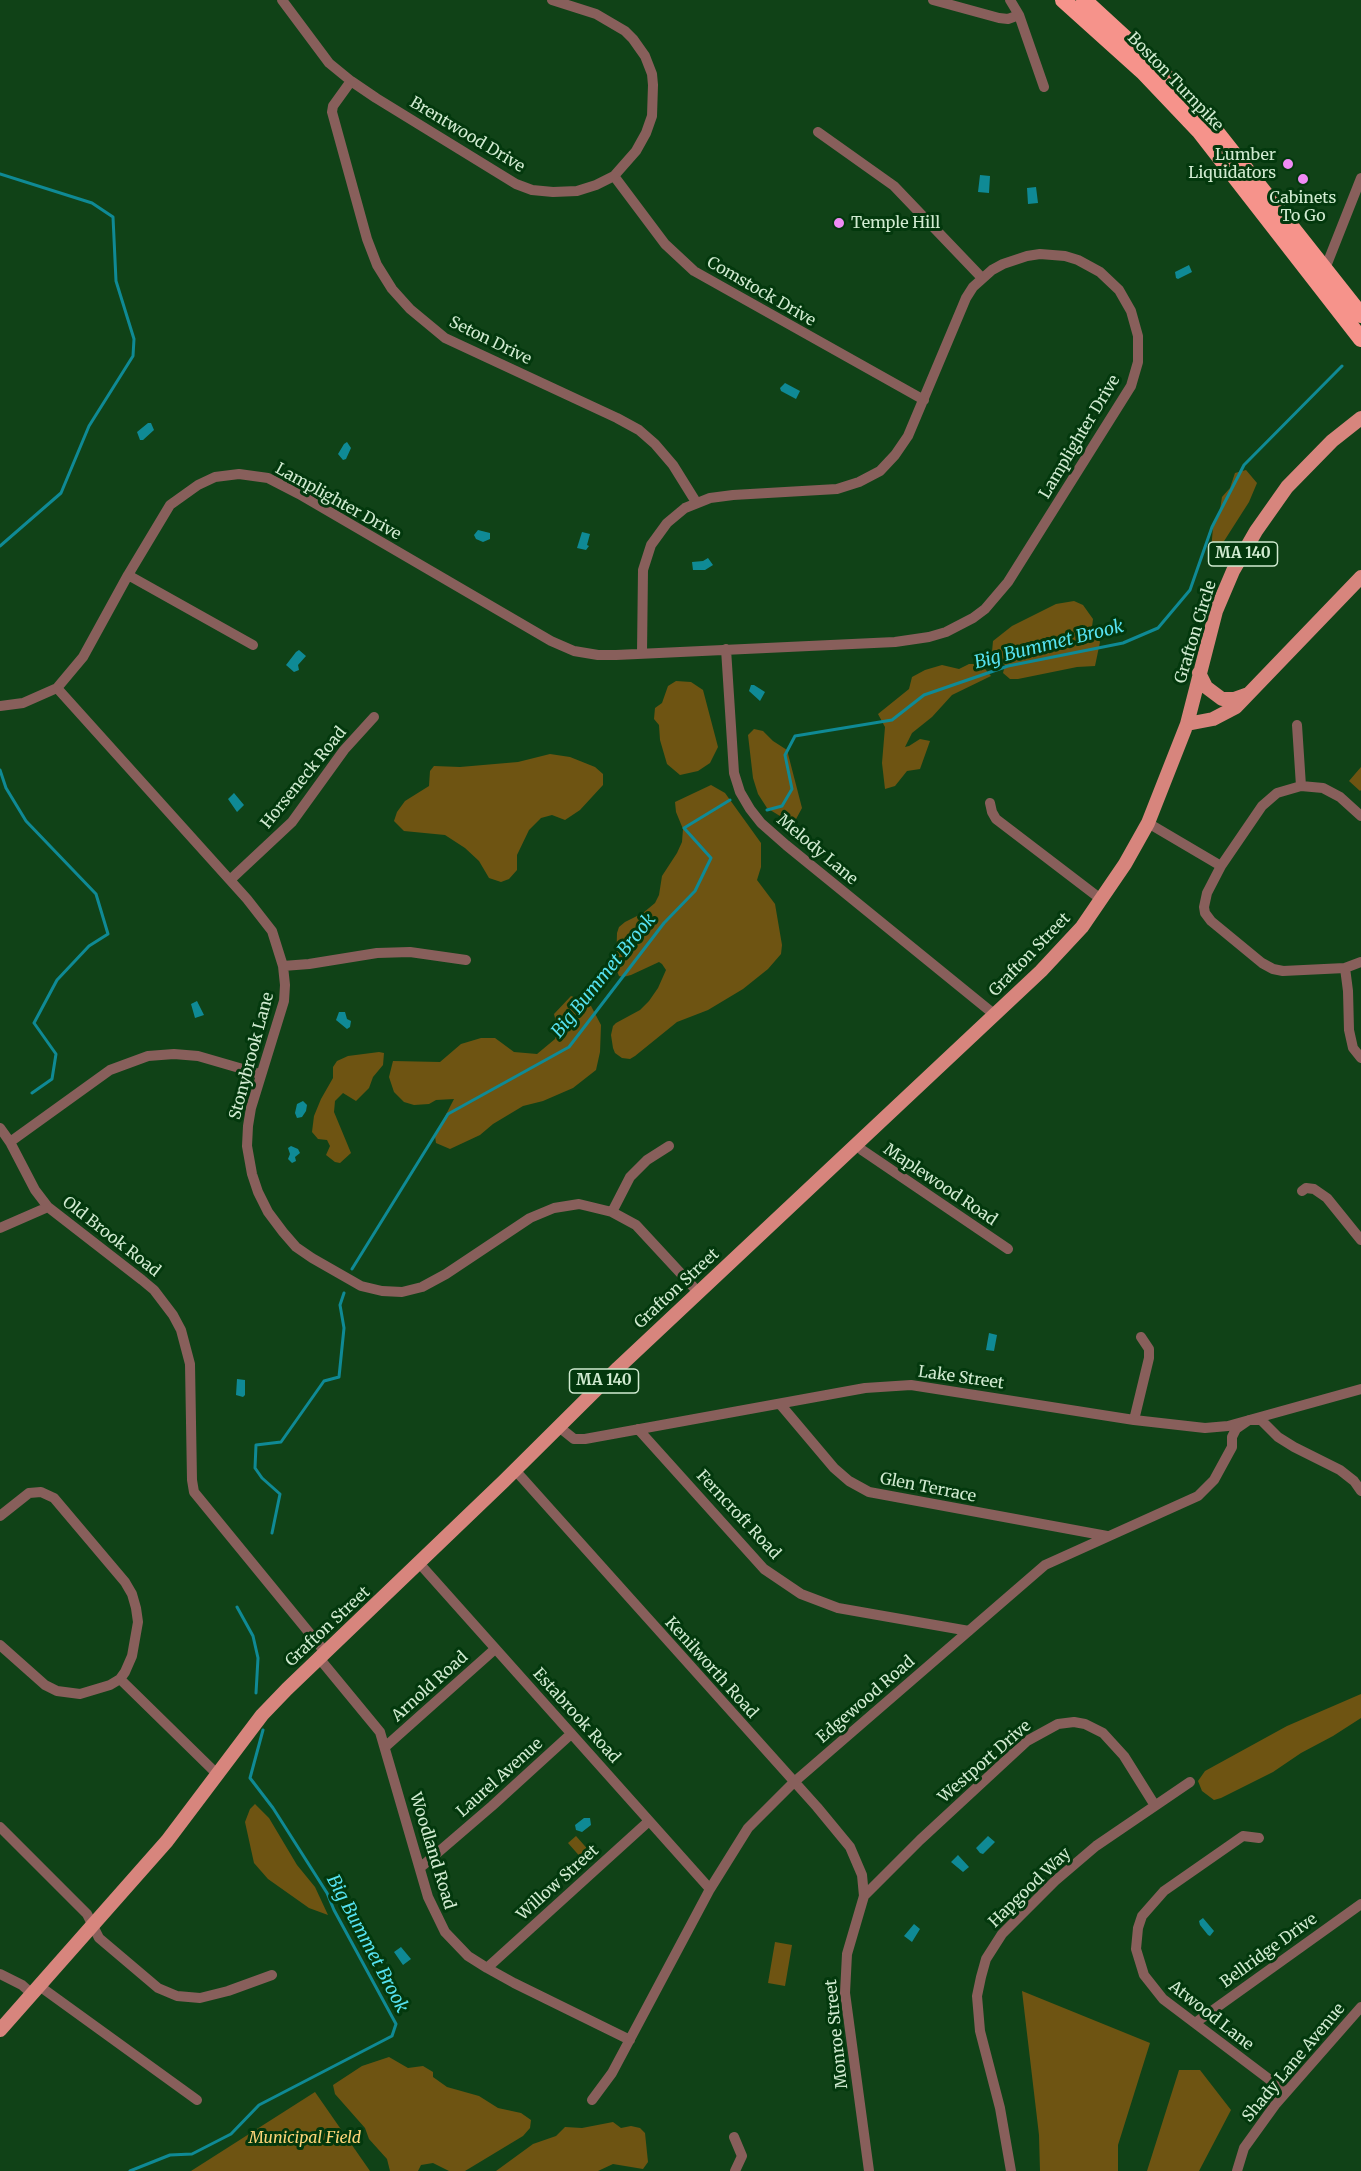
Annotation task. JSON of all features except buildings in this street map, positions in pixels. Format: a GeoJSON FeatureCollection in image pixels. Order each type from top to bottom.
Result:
{"type":"FeatureCollection","features":[{"type":"Feature","properties":{"kind":"highway","name":"Boston Turnpike"},"geometry":{"type":"LineString","coordinates":[[1063,0],[1132,62],[1200,132],[1361,339]]}},
{"type":"Feature","properties":{"kind":"highway","name":"Boston Turnpike"},"geometry":{"type":"LineString","coordinates":[[1084,0],[1160,70],[1207,120],[1361,315]]}},
{"type":"Feature","properties":{"kind":"main road","name":"Grafton Circle"},"geometry":{"type":"LineString","coordinates":[[1187,724],[1221,596],[1256,531],[1295,478],[1332,441],[1361,418]]}},
{"type":"Feature","properties":{"kind":"main road"},"geometry":{"type":"LineString","coordinates":[[1187,724],[1222,716],[1236,707],[1361,577]]}},
{"type":"Feature","properties":{"kind":"main road"},"geometry":{"type":"LineString","coordinates":[[1199,673],[1206,687],[1222,699],[1234,699],[1250,693]]}},
{"type":"Feature","properties":{"kind":"main road","name":"Grafton Street"},"geometry":{"type":"LineString","coordinates":[[0,2030],[167,1841],[216,1773],[262,1715],[618,1368],[995,1015],[1082,927],[1102,900],[1148,823],[1187,724]]}},
{"type":"Feature","properties":{"kind":"street","name":"Brentwood Drive"},"geometry":{"type":"LineString","coordinates":[[282,0],[329,63],[351,81],[516,184],[532,190],[577,191],[614,176],[636,151],[649,125],[654,94],[648,64],[633,39],[615,24],[596,14],[552,0]]}},
{"type":"Feature","properties":{"kind":"street"},"geometry":{"type":"LineString","coordinates":[[933,0],[999,18],[1019,15]]}},
{"type":"Feature","properties":{"kind":"street"},"geometry":{"type":"LineString","coordinates":[[1010,0],[1019,15],[1044,87]]}},
{"type":"Feature","properties":{"kind":"street","name":"Seton Drive"},"geometry":{"type":"LineString","coordinates":[[351,81],[333,106],[332,112],[367,239],[377,265],[392,289],[416,315],[445,338],[639,430],[673,465],[696,502]]}},
{"type":"Feature","properties":{"kind":"street"},"geometry":{"type":"LineString","coordinates":[[818,132],[894,186],[982,278]]}},
{"type":"Feature","properties":{"kind":"street","name":"Comstock Drive"},"geometry":{"type":"LineString","coordinates":[[614,176],[664,244],[694,271],[924,400]]}},
{"type":"Feature","properties":{"kind":"street"},"geometry":{"type":"LineString","coordinates":[[1325,269],[1361,178]]}},
{"type":"Feature","properties":{"kind":"street","name":"Lamplighter Drive"},"geometry":{"type":"LineString","coordinates":[[0,706],[23,703],[57,688],[83,657],[163,514],[186,492],[215,477],[239,474],[268,478],[299,494],[551,641],[574,651],[598,655],[895,642],[946,632],[985,609],[1008,582],[1128,391],[1138,362],[1138,336],[1131,312],[1119,290],[1100,272],[1078,260],[1053,254],[1027,256],[1003,264],[982,278],[973,287],[960,309],[924,400],[902,446],[879,471],[860,482],[828,490],[733,495],[696,502],[667,523],[654,539],[648,553],[642,584],[642,653]]}},
{"type":"Feature","properties":{"kind":"street"},"geometry":{"type":"LineString","coordinates":[[128,575],[253,645]]}},
{"type":"Feature","properties":{"kind":"street","name":"Melody Lane"},"geometry":{"type":"LineString","coordinates":[[726,649],[734,773],[740,792],[750,809],[761,823],[786,845],[995,1015]]}},
{"type":"Feature","properties":{"kind":"street","name":"Stonybrook Lane"},"geometry":{"type":"LineString","coordinates":[[57,688],[230,880],[272,931],[283,966],[284,1001],[280,1019],[260,1074],[248,1126],[247,1146],[258,1192],[268,1212],[297,1247],[361,1286],[382,1291],[402,1292],[422,1287],[448,1272],[530,1218],[554,1208],[579,1204],[612,1212],[628,1220],[644,1233],[698,1292]]}},
{"type":"Feature","properties":{"kind":"street","name":"Horseneck Road"},"geometry":{"type":"LineString","coordinates":[[230,880],[292,822],[344,750],[374,717]]}},
{"type":"Feature","properties":{"kind":"street"},"geometry":{"type":"LineString","coordinates":[[1297,725],[1301,786]]}},
{"type":"Feature","properties":{"kind":"street"},"geometry":{"type":"LineString","coordinates":[[1361,816],[1346,801],[1318,787],[1301,786],[1281,791],[1265,802],[1221,866],[1205,898],[1204,907],[1209,919],[1265,965],[1279,971],[1345,968],[1361,962]]}},
{"type":"Feature","properties":{"kind":"street"},"geometry":{"type":"LineString","coordinates":[[990,803],[996,819],[1102,900]]}},
{"type":"Feature","properties":{"kind":"street"},"geometry":{"type":"LineString","coordinates":[[1148,823],[1221,866]]}},
{"type":"Feature","properties":{"kind":"street"},"geometry":{"type":"LineString","coordinates":[[283,966],[399,952],[426,953],[466,960]]}},
{"type":"Feature","properties":{"kind":"street"},"geometry":{"type":"LineString","coordinates":[[1345,968],[1350,1035],[1353,1048],[1361,1058]]}},
{"type":"Feature","properties":{"kind":"street"},"geometry":{"type":"LineString","coordinates":[[10,1142],[110,1070],[148,1056],[174,1054],[198,1056],[260,1074]]}},
{"type":"Feature","properties":{"kind":"street","name":"Old Brook Road"},"geometry":{"type":"LineString","coordinates":[[0,1128],[10,1142],[31,1183],[48,1207],[154,1290],[173,1315],[181,1330],[190,1364],[194,1492],[322,1655]]}},
{"type":"Feature","properties":{"kind":"street","name":"Maplewood Road"},"geometry":{"type":"LineString","coordinates":[[856,1143],[880,1163],[1008,1250]]}},
{"type":"Feature","properties":{"kind":"street"},"geometry":{"type":"LineString","coordinates":[[612,1212],[630,1177],[647,1160],[669,1146]]}},
{"type":"Feature","properties":{"kind":"street"},"geometry":{"type":"LineString","coordinates":[[1302,1191],[1306,1188],[1314,1189],[1325,1196],[1361,1240]]}},
{"type":"Feature","properties":{"kind":"street"},"geometry":{"type":"LineString","coordinates":[[0,1228],[48,1207]]}},
{"type":"Feature","properties":{"kind":"street"},"geometry":{"type":"LineString","coordinates":[[1134,1420],[1149,1358],[1149,1349],[1141,1337]]}},
{"type":"Feature","properties":{"kind":"street","name":"Lake Street"},"geometry":{"type":"LineString","coordinates":[[559,1427],[569,1437],[577,1440],[866,1388],[911,1385],[1134,1420],[1205,1428],[1228,1426],[1361,1389]]}},
{"type":"Feature","properties":{"kind":"street","name":"Glen Terrace"},"geometry":{"type":"LineString","coordinates":[[780,1404],[834,1468],[849,1481],[869,1492],[1107,1536]]}},
{"type":"Feature","properties":{"kind":"street"},"geometry":{"type":"LineString","coordinates":[[1249,1420],[1261,1420],[1278,1437],[1340,1470],[1361,1491]]}},
{"type":"Feature","properties":{"kind":"street","name":"Edgewood Road"},"geometry":{"type":"LineString","coordinates":[[591,2100],[612,2073],[710,1889],[748,1828],[793,1783],[1045,1565],[1181,1504],[1206,1489],[1215,1480],[1232,1447],[1232,1437],[1236,1430],[1249,1420]]}},
{"type":"Feature","properties":{"kind":"street","name":"Ferncroft Road"},"geometry":{"type":"LineString","coordinates":[[639,1429],[764,1569],[801,1594],[838,1608],[969,1631]]}},
{"type":"Feature","properties":{"kind":"street","name":"Kenilworth Road"},"geometry":{"type":"LineString","coordinates":[[515,1470],[840,1833],[850,1847],[862,1875],[864,1896]]}},
{"type":"Feature","properties":{"kind":"street"},"geometry":{"type":"LineString","coordinates":[[0,1516],[29,1493],[34,1491],[48,1494],[61,1505],[125,1582],[132,1594],[138,1622],[130,1665],[120,1679],[90,1693],[68,1694],[57,1691],[39,1681],[0,1645]]}},
{"type":"Feature","properties":{"kind":"street","name":"Estabrook Road"},"geometry":{"type":"LineString","coordinates":[[419,1563],[710,1889]]}},
{"type":"Feature","properties":{"kind":"street","name":"Arnold Road"},"geometry":{"type":"LineString","coordinates":[[385,1747],[495,1649]]}},
{"type":"Feature","properties":{"kind":"street","name":"Woodland Road"},"geometry":{"type":"LineString","coordinates":[[322,1655],[380,1732],[428,1897],[445,1932],[468,1956],[487,1968],[630,2040]]}},
{"type":"Feature","properties":{"kind":"street"},"geometry":{"type":"LineString","coordinates":[[120,1679],[216,1773]]}},
{"type":"Feature","properties":{"kind":"street","name":"Westport Drive"},"geometry":{"type":"LineString","coordinates":[[864,1896],[920,1840],[1028,1741],[1058,1724],[1074,1722],[1085,1724],[1103,1733],[1124,1756],[1154,1804]]}},
{"type":"Feature","properties":{"kind":"street","name":"Laurel Avenue"},"geometry":{"type":"LineString","coordinates":[[421,1867],[571,1734]]}},
{"type":"Feature","properties":{"kind":"street","name":"Hapgood Way"},"geometry":{"type":"LineString","coordinates":[[1011,2171],[1000,2108],[980,2031],[977,1996],[986,1959],[1002,1934],[1055,1881],[1096,1846],[1154,1804],[1190,1782]]}},
{"type":"Feature","properties":{"kind":"street","name":"Willow Street"},"geometry":{"type":"LineString","coordinates":[[487,1968],[649,1821]]}},
{"type":"Feature","properties":{"kind":"street"},"geometry":{"type":"LineString","coordinates":[[0,1827],[87,1914],[99,1938],[158,1988],[177,1996],[193,1999],[207,1997],[272,1975]]}},
{"type":"Feature","properties":{"kind":"street","name":"Atwood Lane"},"geometry":{"type":"LineString","coordinates":[[1259,1838],[1243,1836],[1164,1891],[1142,1916],[1136,1949],[1143,1975],[1163,1999],[1286,2092]]}},
{"type":"Feature","properties":{"kind":"street","name":"Monroe Street"},"geometry":{"type":"LineString","coordinates":[[864,1896],[847,1954],[845,1993],[869,2171]]}},
{"type":"Feature","properties":{"kind":"street","name":"Bellridge Drive"},"geometry":{"type":"LineString","coordinates":[[1195,2024],[1361,1904]]}},
{"type":"Feature","properties":{"kind":"street"},"geometry":{"type":"LineString","coordinates":[[0,1974],[34,1989],[197,2100]]}},
{"type":"Feature","properties":{"kind":"street","name":"Shady Lane Avenue"},"geometry":{"type":"LineString","coordinates":[[1237,2171],[1244,2148],[1286,2092],[1361,2007]]}},
{"type":"Feature","properties":{"kind":"street"},"geometry":{"type":"LineString","coordinates":[[734,2137],[741,2156],[735,2171]]}},
{"type":"Feature","properties":{"kind":"green space"},"geometry":{"type":"Polygon","coordinates":[[[1246,470],[1257,483],[1249,502],[1219,549],[1211,551],[1213,527],[1219,516],[1222,497],[1230,488],[1235,473],[1246,470]]]}},
{"type":"Feature","properties":{"kind":"green space"},"geometry":{"type":"Polygon","coordinates":[[[1074,601],[1083,605],[1093,619],[1092,627],[1100,642],[1095,666],[1077,667],[1018,679],[1010,679],[1003,673],[1005,665],[992,652],[993,641],[1012,626],[1056,604],[1074,601]]]}},
{"type":"Feature","properties":{"kind":"green space"},"geometry":{"type":"Polygon","coordinates":[[[969,664],[981,664],[991,676],[952,695],[932,717],[912,733],[905,747],[920,739],[930,741],[920,769],[907,771],[895,786],[885,789],[882,763],[885,727],[878,714],[909,689],[912,677],[942,665],[959,669],[969,664]]]}},
{"type":"Feature","properties":{"kind":"green space"},"geometry":{"type":"Polygon","coordinates":[[[676,681],[691,682],[703,690],[718,747],[710,763],[698,771],[680,775],[667,764],[660,740],[659,725],[654,719],[655,708],[662,703],[668,686],[676,681]]]}},
{"type":"Feature","properties":{"kind":"green space"},"geometry":{"type":"Polygon","coordinates":[[[754,729],[763,731],[787,750],[802,808],[795,821],[788,821],[767,808],[758,794],[753,778],[748,735],[754,729]]]}},
{"type":"Feature","properties":{"kind":"green space"},"geometry":{"type":"Polygon","coordinates":[[[550,754],[570,757],[595,767],[603,774],[603,785],[580,810],[565,820],[552,815],[541,818],[529,830],[517,855],[517,870],[509,879],[501,882],[489,878],[479,861],[465,848],[445,835],[404,831],[394,821],[405,801],[429,786],[430,771],[434,766],[460,767],[518,762],[550,754]]]}},
{"type":"Feature","properties":{"kind":"green space"},"geometry":{"type":"Polygon","coordinates":[[[1361,767],[1361,790],[1360,791],[1349,781],[1361,767]]]}},
{"type":"Feature","properties":{"kind":"green space"},"geometry":{"type":"Polygon","coordinates":[[[711,785],[725,793],[761,843],[761,867],[757,880],[775,904],[782,945],[781,954],[768,969],[743,989],[708,1010],[677,1022],[630,1059],[622,1058],[615,1053],[613,1048],[611,1035],[613,1026],[640,1010],[649,1001],[666,970],[659,962],[631,975],[619,976],[616,969],[617,933],[619,927],[625,922],[643,913],[655,903],[659,895],[662,876],[682,842],[683,829],[676,812],[675,802],[711,785]]]}},
{"type":"Feature","properties":{"kind":"green space"},"geometry":{"type":"Polygon","coordinates":[[[571,996],[591,1006],[601,1025],[600,1052],[596,1070],[573,1088],[543,1101],[523,1106],[493,1124],[480,1135],[450,1149],[436,1143],[435,1136],[454,1099],[414,1105],[404,1102],[394,1092],[389,1077],[393,1061],[440,1062],[461,1044],[481,1038],[495,1038],[514,1052],[537,1054],[555,1039],[558,1030],[554,1014],[571,996]]]}},
{"type":"Feature","properties":{"kind":"green space"},"geometry":{"type":"Polygon","coordinates":[[[384,1053],[383,1065],[373,1077],[369,1088],[356,1101],[343,1093],[335,1101],[334,1112],[351,1153],[340,1163],[335,1162],[326,1155],[330,1146],[327,1140],[318,1139],[312,1132],[314,1116],[333,1078],[333,1067],[337,1061],[348,1056],[384,1053]]]}},
{"type":"Feature","properties":{"kind":"green space"},"geometry":{"type":"Polygon","coordinates":[[[1361,1694],[1361,1718],[1333,1736],[1301,1753],[1273,1772],[1221,1798],[1214,1800],[1202,1791],[1198,1781],[1205,1771],[1287,1726],[1361,1694]]]}},
{"type":"Feature","properties":{"kind":"green space"},"geometry":{"type":"Polygon","coordinates":[[[255,1804],[269,1818],[297,1865],[315,1887],[328,1915],[309,1908],[268,1879],[254,1863],[245,1822],[250,1809],[255,1804]]]}},
{"type":"Feature","properties":{"kind":"green space"},"geometry":{"type":"Polygon","coordinates":[[[576,1836],[591,1853],[583,1860],[568,1843],[576,1836]]]}},
{"type":"Feature","properties":{"kind":"green space"},"geometry":{"type":"Polygon","coordinates":[[[775,1942],[792,1945],[785,1986],[768,1983],[775,1942]]]}},
{"type":"Feature","properties":{"kind":"green space"},"geometry":{"type":"Polygon","coordinates":[[[1022,1991],[1150,2043],[1118,2145],[1118,2171],[1040,2171],[1039,2135],[1022,1991]]]}},
{"type":"Feature","properties":{"kind":"green space"},"geometry":{"type":"Polygon","coordinates":[[[389,2057],[408,2068],[423,2066],[433,2072],[433,2077],[447,2087],[479,2096],[498,2108],[521,2113],[531,2120],[530,2128],[523,2136],[465,2171],[449,2171],[433,2163],[421,2165],[418,2171],[390,2171],[387,2159],[369,2139],[365,2128],[335,2094],[333,2085],[362,2066],[389,2057]]]}},
{"type":"Feature","properties":{"kind":"green space"},"geometry":{"type":"Polygon","coordinates":[[[1179,2070],[1200,2070],[1231,2110],[1199,2171],[1147,2171],[1179,2070]]]}},
{"type":"Feature","properties":{"kind":"green space","name":"Municipal Field"},"geometry":{"type":"Polygon","coordinates":[[[315,2092],[370,2171],[191,2171],[315,2092]]]}},
{"type":"Feature","properties":{"kind":"green space"},"geometry":{"type":"Polygon","coordinates":[[[613,2122],[621,2128],[631,2126],[640,2128],[645,2133],[648,2162],[643,2169],[613,2164],[598,2171],[496,2171],[533,2144],[556,2136],[565,2127],[582,2128],[613,2122]]]}},
{"type":"Feature","properties":{"kind":"water"},"geometry":{"type":"Polygon","coordinates":[[[980,175],[990,176],[989,193],[978,192],[980,175]]]}},
{"type":"Feature","properties":{"kind":"water"},"geometry":{"type":"Polygon","coordinates":[[[1036,187],[1038,203],[1028,204],[1027,188],[1036,187]]]}},
{"type":"Feature","properties":{"kind":"water"},"geometry":{"type":"Polygon","coordinates":[[[1189,265],[1192,272],[1176,278],[1175,272],[1189,265]]]}},
{"type":"Feature","properties":{"kind":"water"},"geometry":{"type":"Polygon","coordinates":[[[785,383],[800,391],[796,399],[781,391],[780,388],[785,383]]]}},
{"type":"Feature","properties":{"kind":"water"},"geometry":{"type":"Polygon","coordinates":[[[151,423],[154,430],[140,440],[137,432],[151,423]]]}},
{"type":"Feature","properties":{"kind":"water"},"geometry":{"type":"Polygon","coordinates":[[[347,442],[351,448],[346,459],[343,460],[338,454],[347,442]]]}},
{"type":"Feature","properties":{"kind":"water"},"geometry":{"type":"Polygon","coordinates":[[[478,530],[490,533],[490,539],[483,542],[476,539],[474,535],[478,530]]]}},
{"type":"Feature","properties":{"kind":"water"},"geometry":{"type":"Polygon","coordinates":[[[582,532],[590,534],[587,545],[589,546],[586,550],[577,548],[582,532]]]}},
{"type":"Feature","properties":{"kind":"water"},"geometry":{"type":"Polygon","coordinates":[[[708,558],[713,565],[705,570],[693,570],[692,562],[708,558]]]}},
{"type":"Feature","properties":{"kind":"water"},"geometry":{"type":"Polygon","coordinates":[[[299,650],[306,656],[298,665],[299,670],[294,672],[286,665],[299,650]]]}},
{"type":"Feature","properties":{"kind":"water"},"geometry":{"type":"Polygon","coordinates":[[[751,685],[765,692],[760,701],[749,691],[751,685]]]}},
{"type":"Feature","properties":{"kind":"water"},"geometry":{"type":"Polygon","coordinates":[[[234,793],[244,805],[237,812],[228,799],[234,793]]]}},
{"type":"Feature","properties":{"kind":"water"},"geometry":{"type":"Polygon","coordinates":[[[197,1001],[204,1015],[195,1018],[191,1004],[197,1001]]]}},
{"type":"Feature","properties":{"kind":"water"},"geometry":{"type":"Polygon","coordinates":[[[339,1012],[345,1012],[347,1019],[351,1021],[347,1029],[336,1020],[339,1012]]]}},
{"type":"Feature","properties":{"kind":"water"},"geometry":{"type":"Polygon","coordinates":[[[303,1101],[307,1105],[306,1111],[302,1117],[297,1118],[295,1113],[297,1104],[303,1101]]]}},
{"type":"Feature","properties":{"kind":"water"},"geometry":{"type":"Polygon","coordinates":[[[291,1146],[298,1149],[300,1153],[295,1157],[296,1161],[292,1163],[288,1159],[290,1154],[288,1148],[291,1146]]]}},
{"type":"Feature","properties":{"kind":"water"},"geometry":{"type":"Polygon","coordinates":[[[989,1333],[997,1335],[994,1351],[986,1350],[989,1333]]]}},
{"type":"Feature","properties":{"kind":"water"},"geometry":{"type":"Polygon","coordinates":[[[237,1379],[245,1380],[243,1397],[236,1395],[237,1379]]]}},
{"type":"Feature","properties":{"kind":"water"},"geometry":{"type":"Polygon","coordinates":[[[584,1818],[590,1818],[591,1825],[582,1832],[576,1830],[575,1825],[584,1818]]]}},
{"type":"Feature","properties":{"kind":"water"},"geometry":{"type":"Polygon","coordinates":[[[988,1836],[995,1842],[983,1854],[980,1853],[976,1848],[988,1836]]]}},
{"type":"Feature","properties":{"kind":"water"},"geometry":{"type":"Polygon","coordinates":[[[958,1855],[969,1867],[963,1872],[951,1862],[958,1855]]]}},
{"type":"Feature","properties":{"kind":"water"},"geometry":{"type":"Polygon","coordinates":[[[1203,1918],[1214,1931],[1210,1936],[1200,1925],[1199,1921],[1203,1918]]]}},
{"type":"Feature","properties":{"kind":"water"},"geometry":{"type":"Polygon","coordinates":[[[914,1924],[920,1929],[912,1942],[904,1936],[914,1924]]]}},
{"type":"Feature","properties":{"kind":"water"},"geometry":{"type":"Polygon","coordinates":[[[401,1947],[411,1959],[403,1965],[394,1952],[401,1947]]]}},
{"type":"Feature","properties":{"kind":"waterway"},"geometry":{"type":"LineString","coordinates":[[0,174],[92,203],[113,217],[116,281],[134,339],[133,356],[89,426],[61,493],[0,546]]}},
{"type":"Feature","properties":{"kind":"waterway","name":"Big Bummet Brook"},"geometry":{"type":"LineString","coordinates":[[767,810],[782,806],[792,789],[785,755],[795,736],[892,720],[924,695],[1008,666],[1123,643],[1158,628],[1190,590],[1212,527],[1244,465],[1342,366]]}},
{"type":"Feature","properties":{"kind":"waterway"},"geometry":{"type":"LineString","coordinates":[[0,770],[6,788],[26,821],[96,894],[108,934],[89,946],[57,980],[34,1023],[56,1054],[52,1079],[32,1093]]}},
{"type":"Feature","properties":{"kind":"waterway","name":"Big Bummet Brook"},"geometry":{"type":"LineString","coordinates":[[352,1269],[448,1114],[569,1047],[664,923],[695,891],[711,858],[684,828],[730,800]]}},
{"type":"Feature","properties":{"kind":"waterway","name":"Big Bummet Brook"},"geometry":{"type":"LineString","coordinates":[[272,1533],[280,1494],[262,1478],[255,1468],[256,1445],[281,1442],[324,1381],[339,1377],[344,1328],[340,1305],[344,1293]]}},
{"type":"Feature","properties":{"kind":"waterway","name":"Big Bummet Brook"},"geometry":{"type":"LineString","coordinates":[[237,1607],[253,1636],[258,1658],[256,1693]]}},
{"type":"Feature","properties":{"kind":"waterway","name":"Big Bummet Brook"},"geometry":{"type":"LineString","coordinates":[[130,2171],[170,2155],[192,2154],[231,2134],[259,2105],[392,2036],[396,2024],[327,1893],[273,1808],[250,1778],[263,1730]]}},
{"type":"Feature","properties":{"kind":"place","name":"Lumber Liquidators"},"geometry":{"type":"Point","coordinates":[1288,164]}},
{"type":"Feature","properties":{"kind":"place","name":"Cabinets To Go"},"geometry":{"type":"Point","coordinates":[1303,179]}},
{"type":"Feature","properties":{"kind":"place","name":"Temple Hill"},"geometry":{"type":"Point","coordinates":[839,223]}}]}
